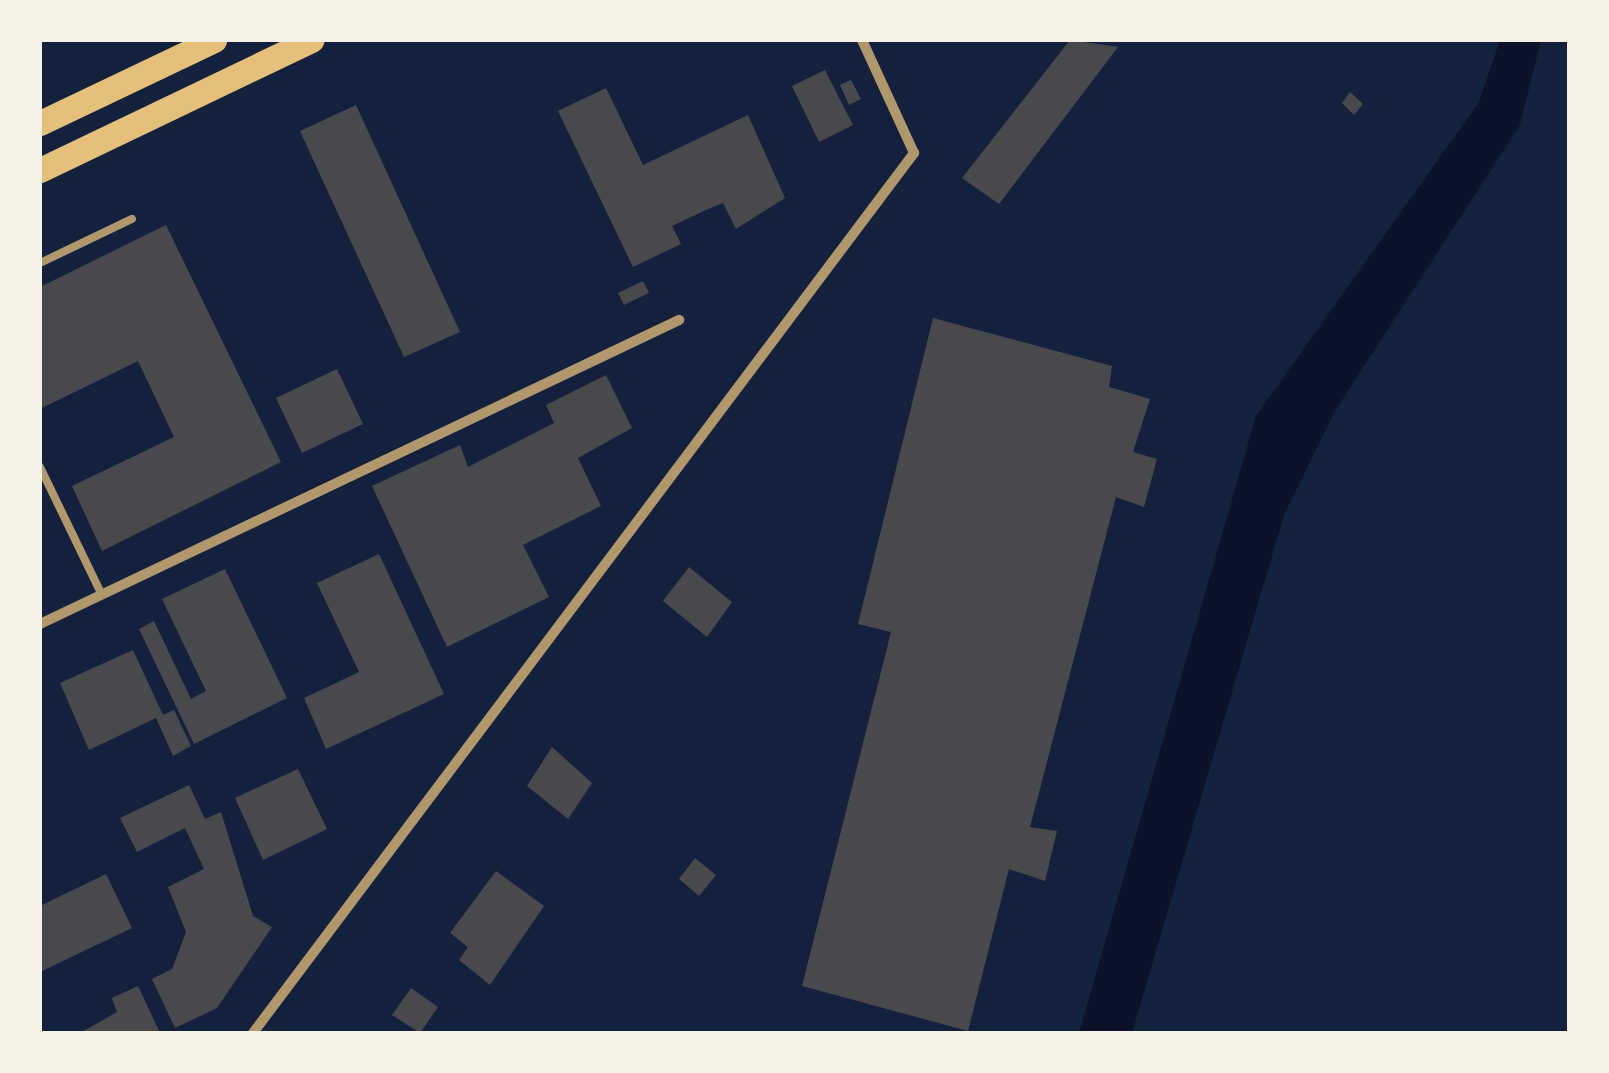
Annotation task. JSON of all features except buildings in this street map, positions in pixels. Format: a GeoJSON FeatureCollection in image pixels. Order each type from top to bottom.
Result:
{"type":"FeatureCollection","features":[{"type":"Feature","properties":{"kind":"main road"},"geometry":{"type":"LineString","coordinates":[[40,123],[214,40]]}},
{"type":"Feature","properties":{"kind":"main road"},"geometry":{"type":"LineString","coordinates":[[40,170],[311,40]]}},
{"type":"Feature","properties":{"kind":"street"},"geometry":{"type":"LineString","coordinates":[[253,1033],[914,153],[862,40]]}},
{"type":"Feature","properties":{"kind":"street"},"geometry":{"type":"LineString","coordinates":[[40,624],[679,320]]}},
{"type":"Feature","properties":{"kind":"lane"},"geometry":{"type":"LineString","coordinates":[[40,263],[132,220]]}},
{"type":"Feature","properties":{"kind":"lane"},"geometry":{"type":"LineString","coordinates":[[40,467],[102,595]]}},
{"type":"Feature","properties":{"kind":"water"},"geometry":{"type":"Polygon","coordinates":[[[1500,40],[1541,40],[1520,125],[1335,411],[1284,515],[1132,1033],[1079,1033],[1256,416],[1479,102],[1500,40]]]}}]}
